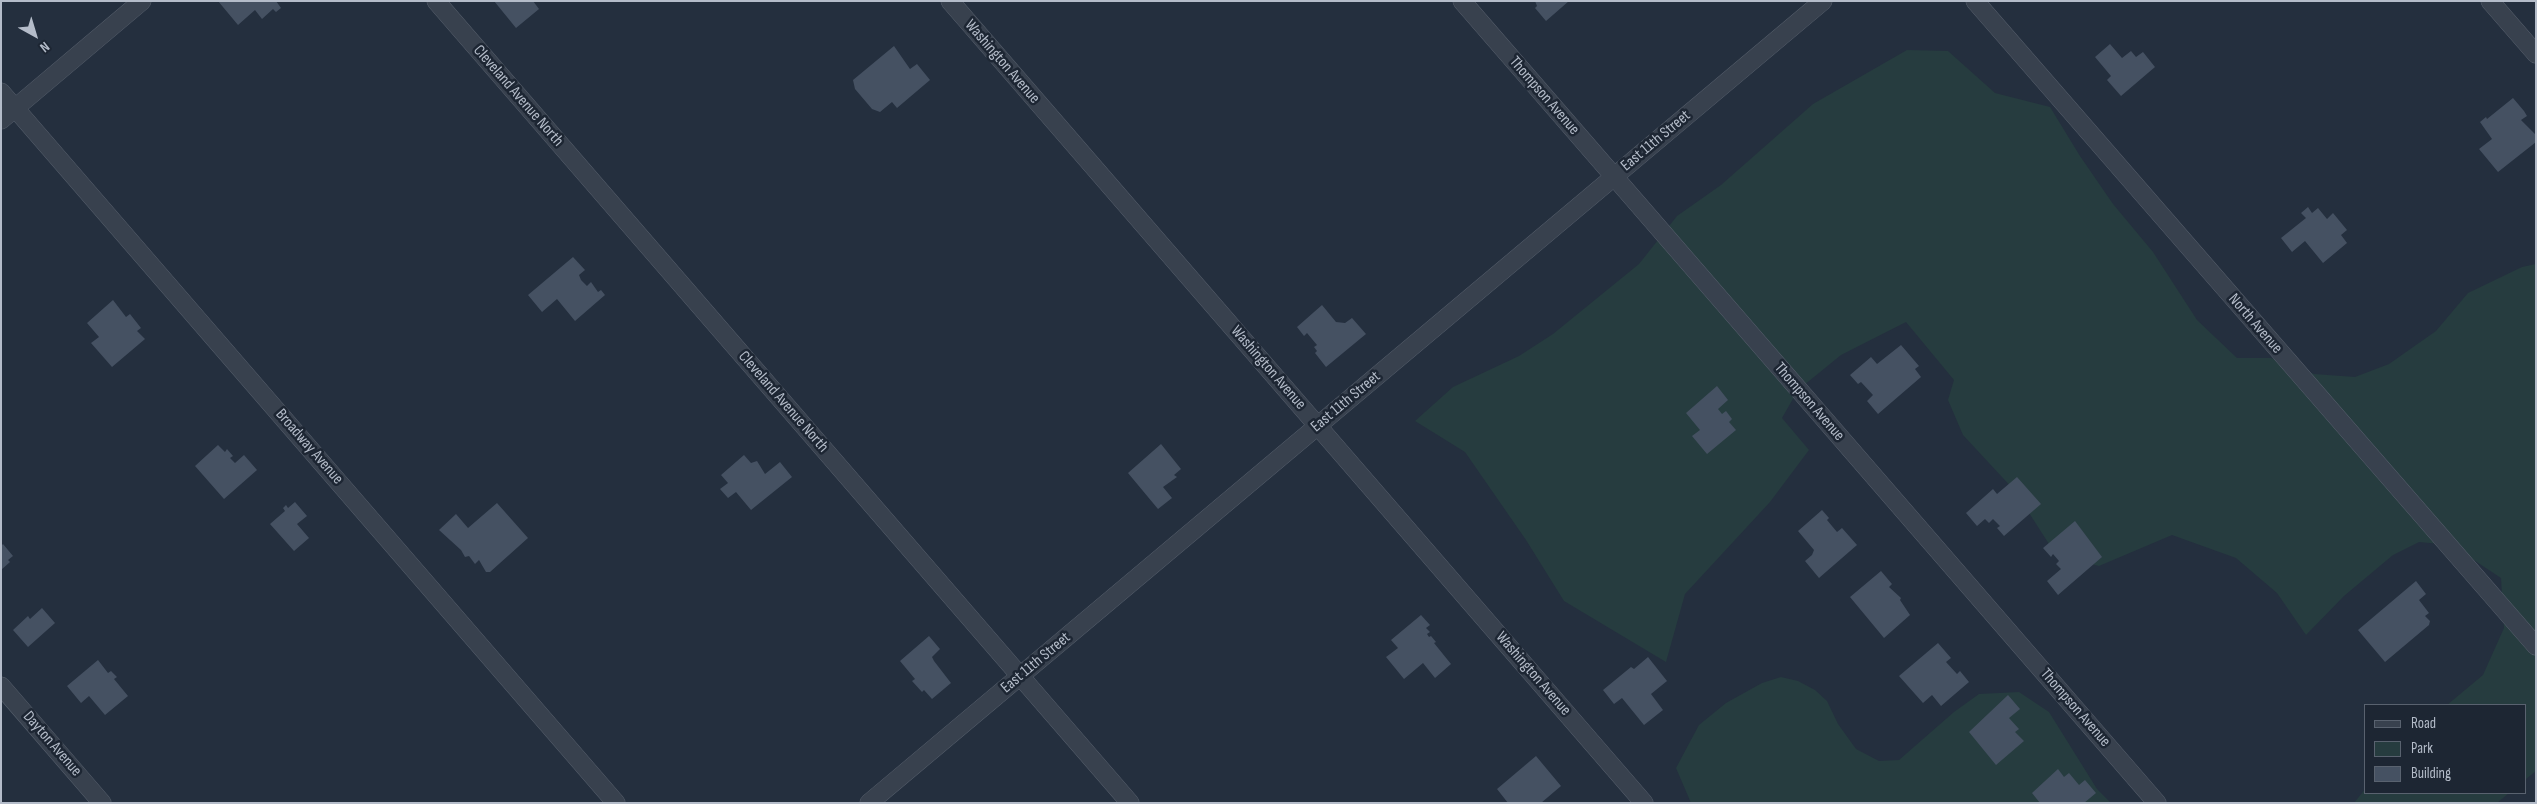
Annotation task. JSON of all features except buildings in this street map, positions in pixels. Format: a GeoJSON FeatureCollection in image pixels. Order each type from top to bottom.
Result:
{"type":"FeatureCollection","features":[{"type":"Feature","properties":{"kind":"street"},"geometry":{"type":"LineString","coordinates":[[8,114],[142,1]]}},
{"type":"Feature","properties":{"kind":"street","name":"Cleveland Avenue North"},"geometry":{"type":"LineString","coordinates":[[436,1],[1130,803]]}},
{"type":"Feature","properties":{"kind":"street","name":"Washington Avenue"},"geometry":{"type":"LineString","coordinates":[[950,1],[1644,803]]}},
{"type":"Feature","properties":{"kind":"street","name":"Thompson Avenue"},"geometry":{"type":"LineString","coordinates":[[1462,1],[2157,803]]}},
{"type":"Feature","properties":{"kind":"street","name":"East 11th Street"},"geometry":{"type":"LineString","coordinates":[[869,803],[1823,1]]}},
{"type":"Feature","properties":{"kind":"street","name":"North Avenue"},"geometry":{"type":"LineString","coordinates":[[1975,1],[2536,646]]}},
{"type":"Feature","properties":{"kind":"street"},"geometry":{"type":"LineString","coordinates":[[2490,1],[2536,54]]}},
{"type":"Feature","properties":{"kind":"street","name":"Broadway Avenue"},"geometry":{"type":"LineString","coordinates":[[1,92],[8,114],[616,803]]}},
{"type":"Feature","properties":{"kind":"street","name":"Dayton Avenue"},"geometry":{"type":"LineString","coordinates":[[1,686],[102,803]]}},
{"type":"Feature","properties":{"kind":"green space"},"geometry":{"type":"Polygon","coordinates":[[[1907,50],[1948,51],[1995,93],[2050,107],[2080,156],[2113,204],[2153,252],[2197,320],[2237,358],[2271,358],[2314,374],[2355,377],[2389,364],[2436,331],[2468,293],[2522,267],[2536,264],[2536,771],[2527,778],[2527,704],[2448,704],[2483,675],[2504,628],[2501,578],[2451,545],[2419,542],[2393,555],[2344,596],[2306,635],[2277,593],[2236,558],[2172,535],[2099,566],[2056,555],[2015,491],[1963,435],[1948,400],[1954,380],[1906,322],[1841,355],[1798,390],[1782,418],[1809,450],[1770,502],[1685,594],[1666,662],[1564,601],[1526,540],[1465,452],[1415,421],[1453,387],[1519,356],[1553,334],[1639,264],[1677,216],[1721,185],[1813,104],[1907,50]]]}},
{"type":"Feature","properties":{"kind":"green space"},"geometry":{"type":"Polygon","coordinates":[[[1781,677],[1798,681],[1815,690],[1827,701],[1838,724],[1856,749],[1879,761],[1899,760],[1954,712],[1979,694],[2019,692],[2049,712],[2097,789],[2111,803],[1691,803],[1676,768],[1699,725],[1726,703],[1762,683],[1781,677]]]}},
{"type":"Feature","properties":{"kind":"green space"},"geometry":{"type":"Polygon","coordinates":[[[2364,790],[2364,794],[2508,794],[2497,803],[2354,803],[2364,790]]]}}]}
